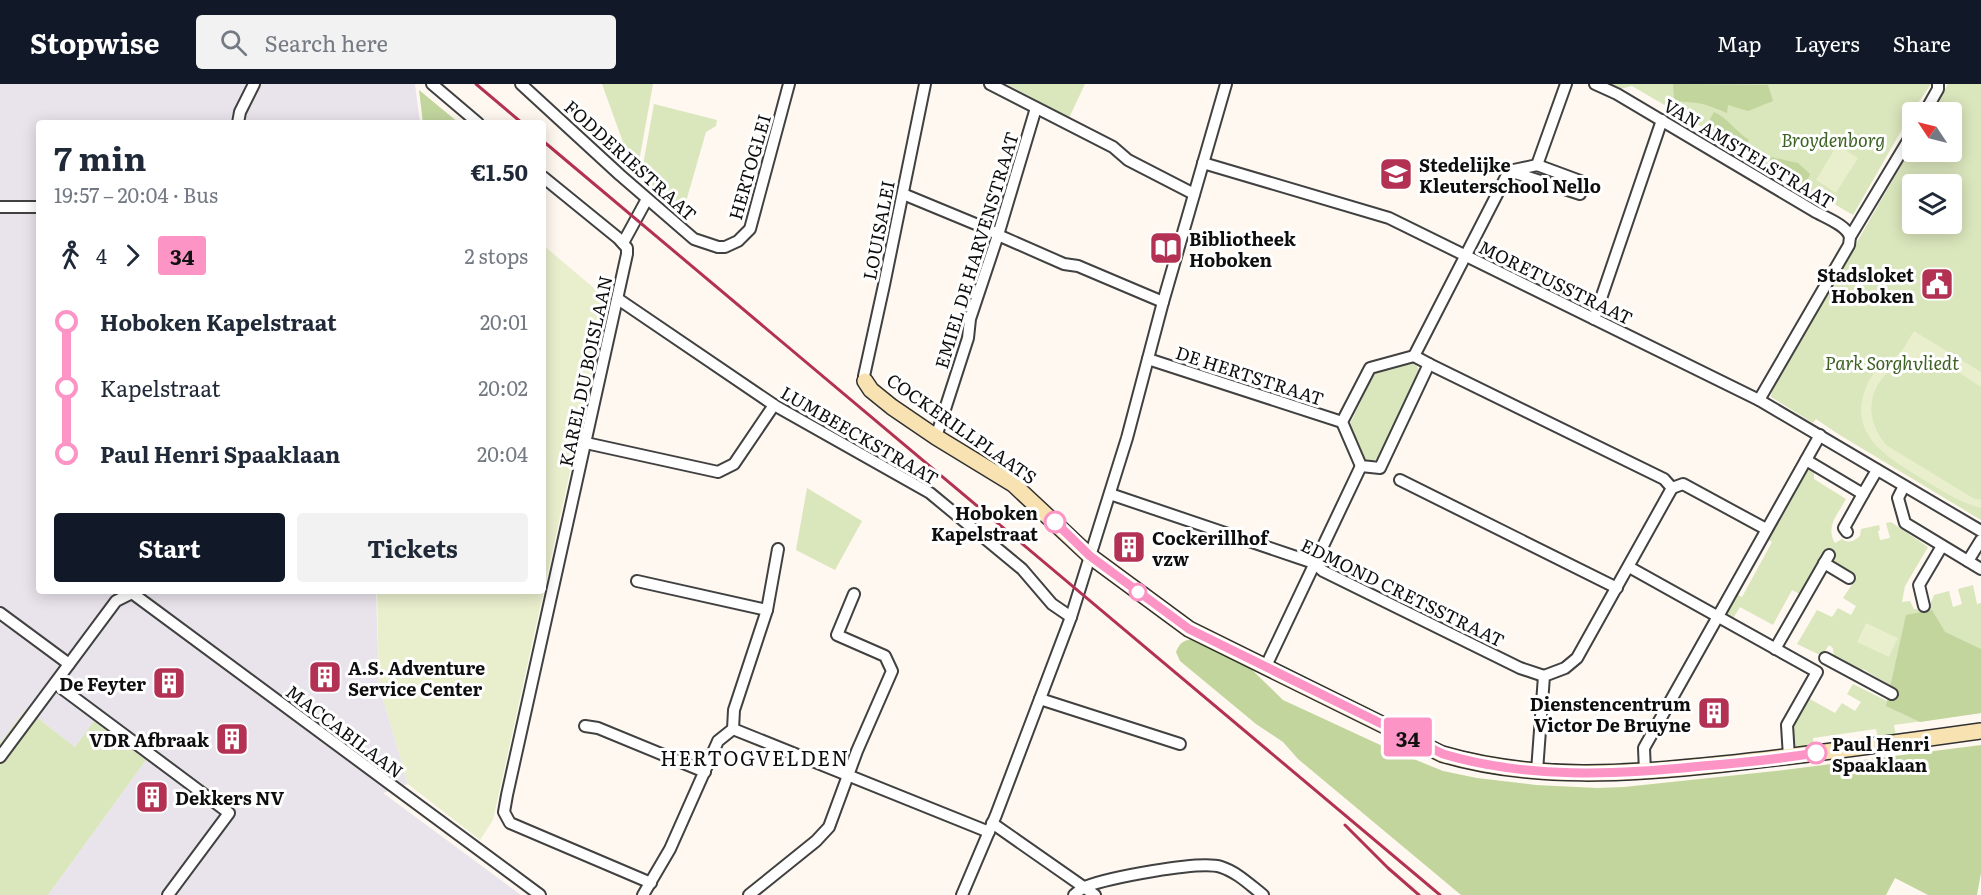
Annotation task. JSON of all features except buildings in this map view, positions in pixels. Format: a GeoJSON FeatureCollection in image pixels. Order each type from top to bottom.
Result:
{"type":"FeatureCollection","features":[{"type":"Feature","properties":{"kind":"street"},"geometry":{"type":"LineString","coordinates":[[239,120],[240,112],[254,84]]}},
{"type":"Feature","properties":{"kind":"street"},"geometry":{"type":"LineString","coordinates":[[432,84],[474,120]]}},
{"type":"Feature","properties":{"kind":"street","name":"FODDERIESTRAAT"},"geometry":{"type":"LineString","coordinates":[[521,84],[694,239],[725,247]]}},
{"type":"Feature","properties":{"kind":"street","name":"HERTOGLEI"},"geometry":{"type":"LineString","coordinates":[[725,247],[738,241],[750,228],[789,84]]}},
{"type":"Feature","properties":{"kind":"street","name":"LOUISALEI"},"geometry":{"type":"LineString","coordinates":[[865,381],[864,376],[924,84]]}},
{"type":"Feature","properties":{"kind":"street"},"geometry":{"type":"LineString","coordinates":[[990,84],[1113,147],[1128,160],[1194,194]]}},
{"type":"Feature","properties":{"kind":"street"},"geometry":{"type":"LineString","coordinates":[[962,895],[991,828],[1071,617],[1127,438],[1163,302],[1226,84]]}},
{"type":"Feature","properties":{"kind":"street"},"geometry":{"type":"LineString","coordinates":[[1537,165],[1566,84]]}},
{"type":"Feature","properties":{"kind":"street","name":"VAN AMSTELSTRAAT"},"geometry":{"type":"LineString","coordinates":[[1595,84],[1662,120],[1844,229],[1850,237]]}},
{"type":"Feature","properties":{"kind":"street"},"geometry":{"type":"LineString","coordinates":[[1931,102],[1938,89],[1938,84]]}},
{"type":"Feature","properties":{"kind":"street","name":"EMIEL DE HARVENSTRAAT"},"geometry":{"type":"LineString","coordinates":[[936,437],[968,338],[970,319],[1036,108]]}},
{"type":"Feature","properties":{"kind":"street"},"geometry":{"type":"LineString","coordinates":[[1594,319],[1662,120]]}},
{"type":"Feature","properties":{"kind":"street"},"geometry":{"type":"LineString","coordinates":[[1758,400],[1849,244],[1850,237],[1902,151]]}},
{"type":"Feature","properties":{"kind":"street","name":"MORETUSSTRAAT"},"geometry":{"type":"LineString","coordinates":[[1203,163],[1389,218],[1758,400],[1981,531]]}},
{"type":"Feature","properties":{"kind":"street"},"geometry":{"type":"LineString","coordinates":[[1537,165],[1583,182],[1580,194],[1509,171],[1537,165]]}},
{"type":"Feature","properties":{"kind":"street"},"geometry":{"type":"LineString","coordinates":[[1414,356],[1509,171]]}},
{"type":"Feature","properties":{"kind":"street"},"geometry":{"type":"LineString","coordinates":[[546,179],[623,243],[647,199]]}},
{"type":"Feature","properties":{"kind":"street"},"geometry":{"type":"LineString","coordinates":[[903,194],[1064,264],[1078,266],[1163,302]]}},
{"type":"Feature","properties":{"kind":"street"},"geometry":{"type":"LineString","coordinates":[[0,207],[36,207]]}},
{"type":"Feature","properties":{"kind":"street","name":"KAREL DU BOISLAAN"},"geometry":{"type":"LineString","coordinates":[[623,243],[627,248],[627,254],[618,299],[504,812],[510,823],[651,883]]}},
{"type":"Feature","properties":{"kind":"street","name":"LUMBEECKSTRAAT"},"geometry":{"type":"LineString","coordinates":[[618,299],[774,405],[930,493],[1022,568],[1052,604],[1071,617]]}},
{"type":"Feature","properties":{"kind":"street"},"geometry":{"type":"LineString","coordinates":[[1265,668],[1361,466],[1342,422],[1370,368],[1414,356],[1664,479],[1672,488]]}},
{"type":"Feature","properties":{"kind":"street","name":"DE HERTSTRAAT"},"geometry":{"type":"LineString","coordinates":[[1148,359],[1342,422]]}},
{"type":"Feature","properties":{"kind":"street"},"geometry":{"type":"LineString","coordinates":[[1361,466],[1380,468],[1429,364]]}},
{"type":"Feature","properties":{"kind":"street","name":"COCKERILLPLAATS"},"geometry":{"type":"LineString","coordinates":[[865,381],[871,390],[892,407],[1013,484],[1090,556],[1189,629],[1443,754],[1468,762],[1537,771],[1645,772],[1789,757],[1981,730]]}},
{"type":"Feature","properties":{"kind":"street"},"geometry":{"type":"LineString","coordinates":[[586,443],[718,472],[734,464],[774,405]]}},
{"type":"Feature","properties":{"kind":"street"},"geometry":{"type":"LineString","coordinates":[[1645,772],[1644,748],[1820,435]]}},
{"type":"Feature","properties":{"kind":"street"},"geometry":{"type":"LineString","coordinates":[[1806,460],[1863,494]]}},
{"type":"Feature","properties":{"kind":"street"},"geometry":{"type":"LineString","coordinates":[[1847,532],[1844,528],[1877,470]]}},
{"type":"Feature","properties":{"kind":"street"},"geometry":{"type":"LineString","coordinates":[[1400,480],[1617,588]]}},
{"type":"Feature","properties":{"kind":"street"},"geometry":{"type":"LineString","coordinates":[[1537,771],[1544,676],[1565,668],[1577,658],[1672,488],[1683,484],[1766,529]]}},
{"type":"Feature","properties":{"kind":"street"},"geometry":{"type":"LineString","coordinates":[[1904,486],[1898,498],[1905,523],[1981,569]]}},
{"type":"Feature","properties":{"kind":"street","name":"EDMOND CRETSSTRAAT"},"geometry":{"type":"LineString","coordinates":[[1110,494],[1314,563],[1323,571],[1520,668],[1544,676]]}},
{"type":"Feature","properties":{"kind":"street"},"geometry":{"type":"LineString","coordinates":[[1968,561],[1981,540]]}},
{"type":"Feature","properties":{"kind":"street"},"geometry":{"type":"LineString","coordinates":[[1924,606],[1919,585],[1942,546]]}},
{"type":"Feature","properties":{"kind":"street"},"geometry":{"type":"LineString","coordinates":[[733,729],[734,710],[767,610],[778,549]]}},
{"type":"Feature","properties":{"kind":"street"},"geometry":{"type":"LineString","coordinates":[[1775,649],[1826,559],[1849,578]]}},
{"type":"Feature","properties":{"kind":"street"},"geometry":{"type":"LineString","coordinates":[[1629,567],[1817,672]]}},
{"type":"Feature","properties":{"kind":"street"},"geometry":{"type":"LineString","coordinates":[[637,581],[767,610]]}},
{"type":"Feature","properties":{"kind":"street"},"geometry":{"type":"LineString","coordinates":[[0,757],[116,601],[128,594]]}},
{"type":"Feature","properties":{"kind":"street","name":"MACCABILAAN"},"geometry":{"type":"LineString","coordinates":[[135,594],[540,895]]}},
{"type":"Feature","properties":{"kind":"street"},"geometry":{"type":"LineString","coordinates":[[749,895],[816,841],[829,827],[857,752],[892,671],[885,656],[837,635],[854,594]]}},
{"type":"Feature","properties":{"kind":"street"},"geometry":{"type":"LineString","coordinates":[[0,613],[69,664]]}},
{"type":"Feature","properties":{"kind":"street"},"geometry":{"type":"LineString","coordinates":[[1789,757],[1786,736],[1788,725],[1827,654],[1892,694]]}},
{"type":"Feature","properties":{"kind":"street"},"geometry":{"type":"LineString","coordinates":[[56,684],[229,813],[168,895]]}},
{"type":"Feature","properties":{"kind":"street"},"geometry":{"type":"LineString","coordinates":[[1040,699],[1180,744]]}},
{"type":"Feature","properties":{"kind":"street"},"geometry":{"type":"LineString","coordinates":[[585,726],[598,728],[705,772]]}},
{"type":"Feature","properties":{"kind":"street"},"geometry":{"type":"LineString","coordinates":[[733,729],[991,828],[1078,892],[1095,895]]}},
{"type":"Feature","properties":{"kind":"street"},"geometry":{"type":"LineString","coordinates":[[643,895],[670,849],[717,741],[733,729]]}},
{"type":"Feature","properties":{"kind":"street"},"geometry":{"type":"LineString","coordinates":[[1078,892],[1109,880],[1212,865],[1236,874],[1263,895]]}},
{"type":"Feature","properties":{"kind":"shaded area"},"geometry":{"type":"Polygon","coordinates":[[[0,84],[415,84],[420,120],[36,120],[36,594],[376,594],[379,685],[408,784],[383,793],[521,895],[48,895],[146,760],[94,721],[75,747],[26,709],[0,743],[0,84]]]}},
{"type":"Feature","properties":{"kind":"green space"},"geometry":{"type":"Polygon","coordinates":[[[602,84],[653,84],[638,167],[632,167],[602,84]]]}},
{"type":"Feature","properties":{"kind":"green space"},"geometry":{"type":"Polygon","coordinates":[[[1007,84],[1085,84],[1069,118],[1007,84]]]}},
{"type":"Feature","properties":{"kind":"green space","name":"Broydenborg"},"geometry":{"type":"Polygon","coordinates":[[[1611,84],[1931,84],[1919,102],[1902,102],[1902,129],[1853,215],[1632,86],[1620,89],[1611,84]]]}},
{"type":"Feature","properties":{"kind":"green space"},"geometry":{"type":"Polygon","coordinates":[[[1673,84],[1768,85],[1773,101],[1748,111],[1728,105],[1727,113],[1702,104],[1674,99],[1673,84]]]}},
{"type":"Feature","properties":{"kind":"green space","name":"Park Sorghvliedt"},"geometry":{"type":"Polygon","coordinates":[[[1948,84],[1981,84],[1981,520],[1816,419],[1813,423],[1771,397],[1772,391],[1903,162],[1962,162],[1962,102],[1938,102],[1948,84]]]}},
{"type":"Feature","properties":{"kind":"green space"},"geometry":{"type":"Polygon","coordinates":[[[419,90],[455,120],[423,120],[419,90]]]}},
{"type":"Feature","properties":{"kind":"green space"},"geometry":{"type":"Polygon","coordinates":[[[654,104],[717,120],[716,126],[706,132],[683,212],[641,176],[654,104]]]}},
{"type":"Feature","properties":{"kind":"green space"},"geometry":{"type":"Polygon","coordinates":[[[1714,112],[1749,140],[1745,146],[1741,144],[1739,148],[1705,128],[1714,112]]]}},
{"type":"Feature","properties":{"kind":"green space"},"geometry":{"type":"Polygon","coordinates":[[[1837,145],[1858,158],[1836,193],[1816,180],[1837,145]]]}},
{"type":"Feature","properties":{"kind":"green space"},"geometry":{"type":"Polygon","coordinates":[[[1771,157],[1798,163],[1810,174],[1808,179],[1801,185],[1767,165],[1771,157]]]}},
{"type":"Feature","properties":{"kind":"green space"},"geometry":{"type":"Polygon","coordinates":[[[546,248],[608,300],[546,580],[546,248]]]}},
{"type":"Feature","properties":{"kind":"green space"},"geometry":{"type":"Polygon","coordinates":[[[1914,331],[1981,372],[1981,387],[1949,366],[1935,360],[1916,359],[1905,362],[1886,374],[1874,393],[1872,416],[1874,424],[1886,445],[1973,498],[1981,500],[1981,508],[1952,496],[1897,463],[1874,443],[1866,431],[1862,418],[1862,403],[1867,385],[1881,366],[1901,352],[1914,331]]]}},
{"type":"Feature","properties":{"kind":"green space"},"geometry":{"type":"Polygon","coordinates":[[[1412,362],[1420,373],[1380,456],[1372,461],[1362,459],[1349,426],[1373,376],[1379,369],[1412,362]]]}},
{"type":"Feature","properties":{"kind":"green space"},"geometry":{"type":"Polygon","coordinates":[[[1808,467],[1814,471],[1814,479],[1846,499],[1832,526],[1832,537],[1835,543],[1842,539],[1849,542],[1854,540],[1860,536],[1861,529],[1879,525],[1880,540],[1890,538],[1886,523],[1891,522],[1928,547],[1905,586],[1902,602],[1910,601],[1914,609],[1925,610],[1929,607],[1934,595],[1949,591],[1953,607],[1962,604],[1958,589],[1973,585],[1977,604],[1981,603],[1981,713],[1894,725],[1896,737],[1878,739],[1876,729],[1813,738],[1814,747],[1801,750],[1792,743],[1794,723],[1808,698],[1835,713],[1842,703],[1855,711],[1861,702],[1847,694],[1853,684],[1887,701],[1891,686],[1863,669],[1860,673],[1834,657],[1833,648],[1829,645],[1822,656],[1797,644],[1817,610],[1832,617],[1838,608],[1851,615],[1856,606],[1843,598],[1857,577],[1837,566],[1831,557],[1804,590],[1801,589],[1800,594],[1792,590],[1773,625],[1740,607],[1732,620],[1727,614],[1736,594],[1742,597],[1772,542],[1766,538],[1808,467]]]}},
{"type":"Feature","properties":{"kind":"green space"},"geometry":{"type":"Polygon","coordinates":[[[807,488],[862,521],[835,570],[796,550],[807,488]]]}},
{"type":"Feature","properties":{"kind":"green space"},"geometry":{"type":"Polygon","coordinates":[[[377,594],[543,594],[493,820],[480,840],[408,784],[379,685],[377,594]]]}},
{"type":"Feature","properties":{"kind":"green space"},"geometry":{"type":"Polygon","coordinates":[[[1932,610],[1945,632],[1981,649],[1981,713],[1920,722],[1886,706],[1906,615],[1932,610]]]}},
{"type":"Feature","properties":{"kind":"green space"},"geometry":{"type":"Polygon","coordinates":[[[1866,623],[1898,638],[1889,657],[1857,642],[1866,623]]]}},
{"type":"Feature","properties":{"kind":"green space"},"geometry":{"type":"Polygon","coordinates":[[[1194,639],[1248,666],[1283,700],[1443,771],[1477,778],[1536,785],[1624,787],[1784,770],[1981,745],[1981,873],[1977,895],[1928,895],[1895,878],[1886,895],[1461,895],[1298,759],[1283,742],[1256,724],[1180,661],[1176,652],[1179,646],[1185,641],[1194,639]]]}},
{"type":"Feature","properties":{"kind":"green space"},"geometry":{"type":"Polygon","coordinates":[[[26,709],[75,747],[94,721],[146,760],[48,895],[0,895],[0,743],[26,709]]]}},
{"type":"Feature","properties":{"kind":"railway"},"geometry":{"type":"LineString","coordinates":[[476,84],[518,120]]}},
{"type":"Feature","properties":{"kind":"railway"},"geometry":{"type":"LineString","coordinates":[[546,144],[1440,895]]}},
{"type":"Feature","properties":{"kind":"railway"},"geometry":{"type":"LineString","coordinates":[[1345,825],[1419,895]]}},
{"type":"Feature","properties":{"kind":"bus line","name":"34"},"geometry":{"type":"LineString","coordinates":[[1055,522],[1090,556],[1189,629],[1443,754],[1468,762],[1528,770],[1624,773],[1816,753]]}},
{"type":"Feature","properties":{"kind":"place","name":"Stedelijke Kleuterschool Nello"},"geometry":{"type":"Point","coordinates":[1396,174]}},
{"type":"Feature","properties":{"kind":"place","name":"Bibliotheek Hoboken"},"geometry":{"type":"Point","coordinates":[1166,248]}},
{"type":"Feature","properties":{"kind":"place","name":"Stadsloket Hoboken"},"geometry":{"type":"Point","coordinates":[1937,284]}},
{"type":"Feature","properties":{"kind":"place","name":"Hoboken Kapelstraat"},"geometry":{"type":"Point","coordinates":[1055,522]}},
{"type":"Feature","properties":{"kind":"place","name":"Cockerillhof vzw"},"geometry":{"type":"Point","coordinates":[1129,547]}},
{"type":"Feature","properties":{"kind":"place","name":"A.S. Adventure Service Center"},"geometry":{"type":"Point","coordinates":[325,677]}},
{"type":"Feature","properties":{"kind":"place","name":"De Feyter"},"geometry":{"type":"Point","coordinates":[169,683]}},
{"type":"Feature","properties":{"kind":"place","name":"Dienstencentrum Victor De Bruyne"},"geometry":{"type":"Point","coordinates":[1714,713]}},
{"type":"Feature","properties":{"kind":"place","name":"VDR Afbraak"},"geometry":{"type":"Point","coordinates":[232,739]}},
{"type":"Feature","properties":{"kind":"place","name":"Paul Henri Spaaklaan"},"geometry":{"type":"Point","coordinates":[1816,753]}},
{"type":"Feature","properties":{"kind":"place","name":"Dekkers NV"},"geometry":{"type":"Point","coordinates":[152,797]}},
{"type":"Feature","properties":{"kind":"district","name":"HERTOGVELDEN"},"geometry":{"type":"Point","coordinates":[755,757]}}]}
